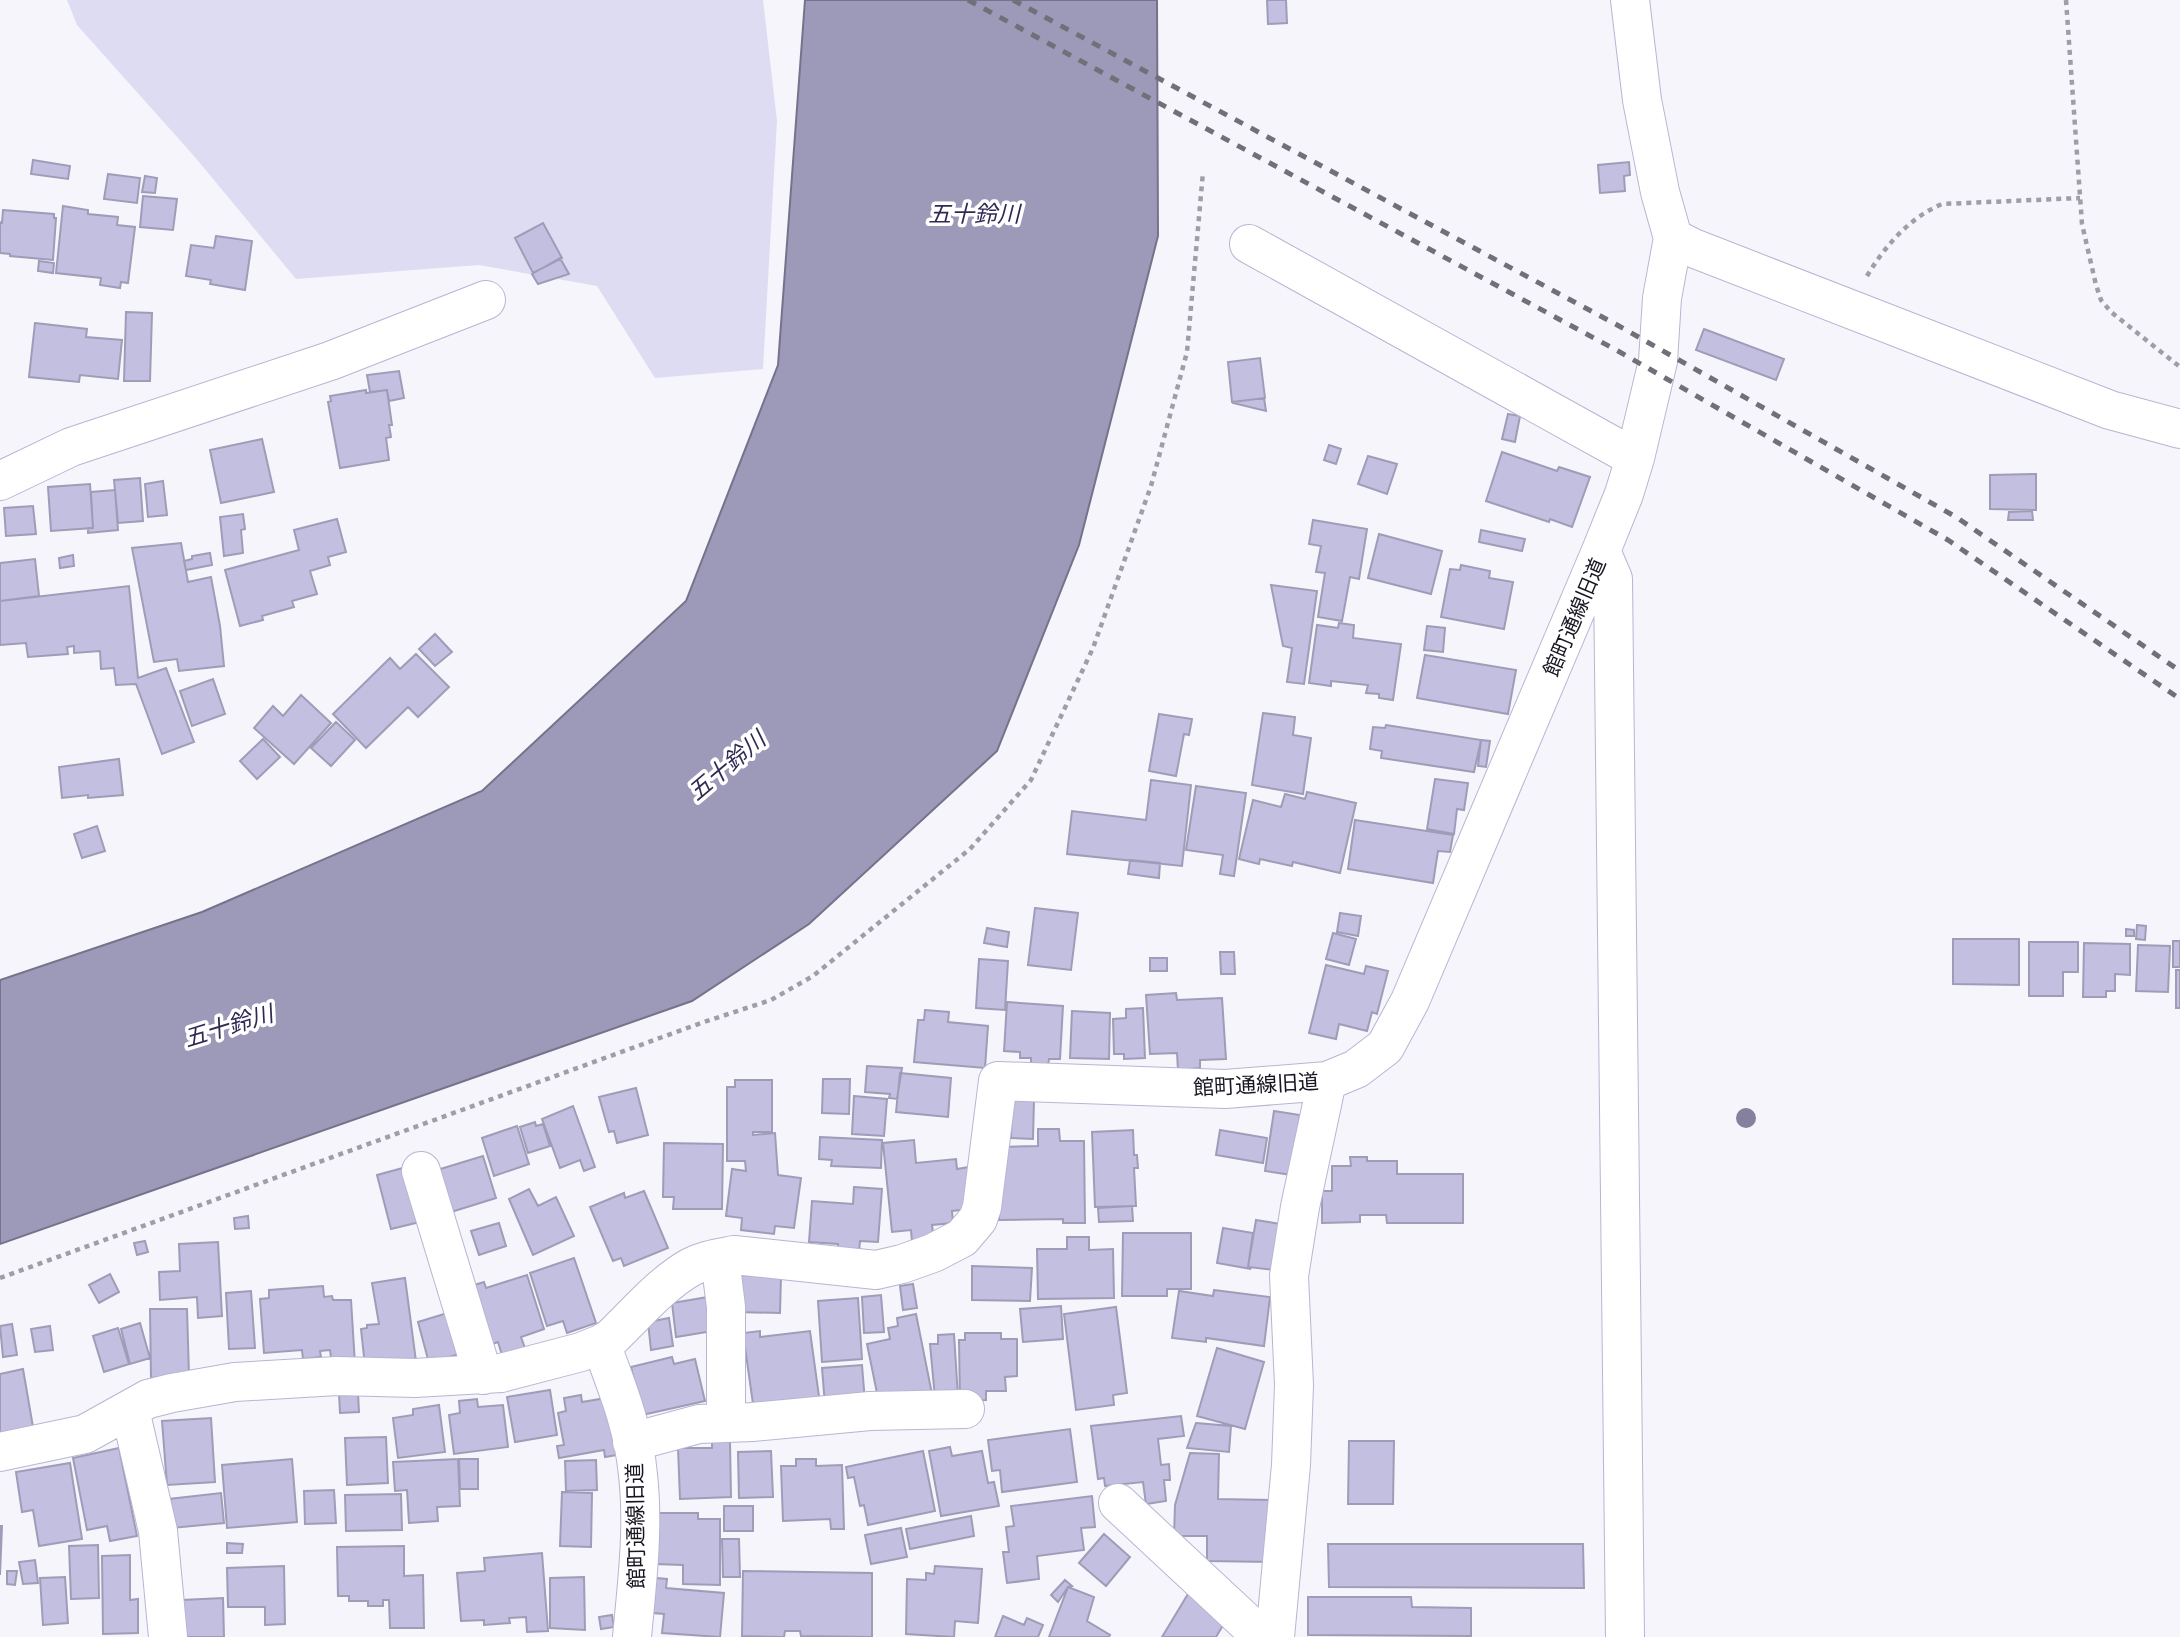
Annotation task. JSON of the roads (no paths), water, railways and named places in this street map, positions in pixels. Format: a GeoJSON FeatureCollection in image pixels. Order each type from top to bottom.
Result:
{"type":"FeatureCollection","features":[{"type":"Feature","properties":{"kind":"street","name":"館町通線旧道"},"geometry":{"type":"LineString","coordinates":[[632,1637],[640,1557],[638,1474],[624,1405],[601,1344],[611,1338],[674,1279],[692,1266],[734,1255],[876,1270],[922,1256],[962,1238],[978,1219],[982,1207],[998,1081],[1224,1088],[1327,1081],[1356,1069],[1371,1059],[1385,1047],[1392,1036],[1410,1001],[1624,494],[1658,361],[1662,298],[1674,238],[1660,192],[1642,100],[1630,0]]}},
{"type":"Feature","properties":{"kind":"street"},"geometry":{"type":"LineString","coordinates":[[1674,238],[1693,248],[2110,410],[2180,429]]}},
{"type":"Feature","properties":{"kind":"street"},"geometry":{"type":"LineString","coordinates":[[1249,244],[1635,458]]}},
{"type":"Feature","properties":{"kind":"street"},"geometry":{"type":"LineString","coordinates":[[0,481],[71,447],[330,361],[486,300]]}},
{"type":"Feature","properties":{"kind":"street"},"geometry":{"type":"LineString","coordinates":[[1601,551],[1613,579],[1625,1637]]}},
{"type":"Feature","properties":{"kind":"street"},"geometry":{"type":"LineString","coordinates":[[1275,1637],[1292,1452],[1294,1385],[1289,1276],[1300,1207],[1327,1081]]}},
{"type":"Feature","properties":{"kind":"street"},"geometry":{"type":"LineString","coordinates":[[421,1171],[483,1375]]}},
{"type":"Feature","properties":{"kind":"street"},"geometry":{"type":"LineString","coordinates":[[720,1258],[726,1307],[726,1423]]}},
{"type":"Feature","properties":{"kind":"street"},"geometry":{"type":"LineString","coordinates":[[0,1452],[85,1434],[148,1399],[235,1382],[337,1376],[415,1378],[483,1375],[501,1373],[601,1344]]}},
{"type":"Feature","properties":{"kind":"street"},"geometry":{"type":"LineString","coordinates":[[632,1442],[698,1424],[870,1411],[965,1409]]}},
{"type":"Feature","properties":{"kind":"street"},"geometry":{"type":"LineString","coordinates":[[130,1410],[158,1531],[168,1637]]}},
{"type":"Feature","properties":{"kind":"street"},"geometry":{"type":"LineString","coordinates":[[1118,1503],[1262,1637]]}},
{"type":"Feature","properties":{"kind":"water","name":"五十鈴川"},"geometry":{"type":"Polygon","coordinates":[[[805,0],[1157,0],[1158,236],[1079,545],[997,751],[809,924],[692,1001],[0,1244],[0,980],[202,912],[482,791],[686,601],[778,365],[805,0]]]}},
{"type":"Feature","properties":{"kind":"railway"},"geometry":{"type":"LineString","coordinates":[[968,0],[1618,351],[1948,540],[2180,699]]}},
{"type":"Feature","properties":{"kind":"railway"},"geometry":{"type":"LineString","coordinates":[[1013,0],[1619,326],[1956,517],[2180,671]]}}]}
